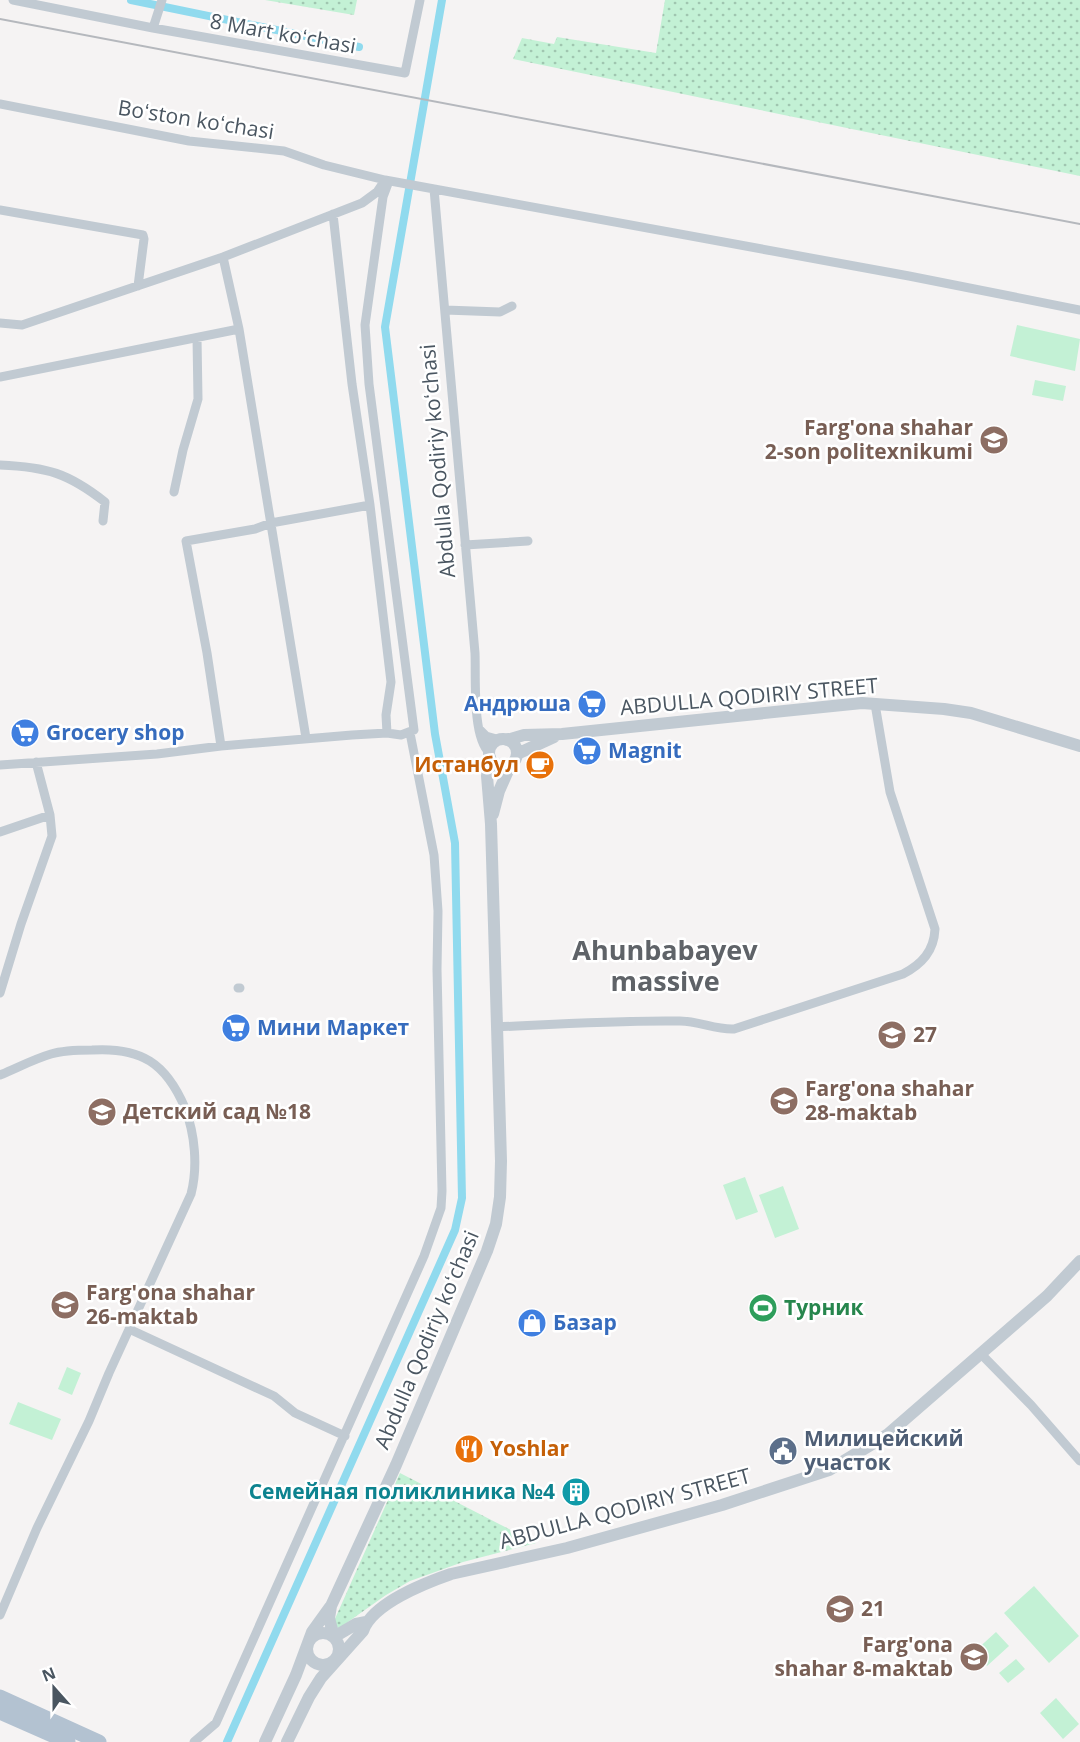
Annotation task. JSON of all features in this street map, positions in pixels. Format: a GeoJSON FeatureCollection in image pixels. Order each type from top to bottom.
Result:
{"type":"FeatureCollection","features":[{"type":"Feature","properties":{"kind":"main road"},"geometry":{"type":"LineString","coordinates":[[0,1697],[99,1742]]}},
{"type":"Feature","properties":{"kind":"main road"},"geometry":{"type":"LineString","coordinates":[[0,1712],[68,1742]]}},
{"type":"Feature","properties":{"kind":"street","name":"8 Mart koʻchasi"},"geometry":{"type":"LineString","coordinates":[[13,0],[405,73],[420,0]]}},
{"type":"Feature","properties":{"kind":"street"},"geometry":{"type":"LineString","coordinates":[[154,25],[162,0]]}},
{"type":"Feature","properties":{"kind":"street","name":"Boʻston koʻchasi"},"geometry":{"type":"LineString","coordinates":[[0,104],[189,141],[284,152],[324,165],[391,181],[909,276],[1080,310]]}},
{"type":"Feature","properties":{"kind":"street"},"geometry":{"type":"LineString","coordinates":[[0,322],[22,325],[224,257],[362,203],[391,181]]}},
{"type":"Feature","properties":{"kind":"street"},"geometry":{"type":"LineString","coordinates":[[194,1742],[216,1723],[424,1256],[441,1208],[437,894],[434,855],[414,731],[369,384],[365,326],[382,197],[391,181]]}},
{"type":"Feature","properties":{"kind":"street","name":"Abdulla Qodiriy koʻchasi"},"geometry":{"type":"LineString","coordinates":[[334,1637],[329,1618],[331,1606],[396,1465],[487,1251],[496,1224],[500,1197],[501,1161],[491,824],[487,776],[490,754],[484,745],[479,729],[434,189]]}},
{"type":"Feature","properties":{"kind":"street"},"geometry":{"type":"LineString","coordinates":[[0,210],[143,235],[138,286]]}},
{"type":"Feature","properties":{"kind":"street"},"geometry":{"type":"LineString","coordinates":[[333,214],[352,384],[370,506],[391,682],[386,715],[387,733]]}},
{"type":"Feature","properties":{"kind":"street"},"geometry":{"type":"LineString","coordinates":[[224,257],[239,329],[306,738]]}},
{"type":"Feature","properties":{"kind":"street"},"geometry":{"type":"LineString","coordinates":[[445,310],[500,312],[512,306]]}},
{"type":"Feature","properties":{"kind":"street"},"geometry":{"type":"LineString","coordinates":[[0,377],[239,329]]}},
{"type":"Feature","properties":{"kind":"street"},"geometry":{"type":"LineString","coordinates":[[174,492],[178,468],[198,399],[197,338]]}},
{"type":"Feature","properties":{"kind":"street"},"geometry":{"type":"LineString","coordinates":[[0,465],[34,466],[60,473],[84,486],[105,502],[103,521]]}},
{"type":"Feature","properties":{"kind":"street"},"geometry":{"type":"LineString","coordinates":[[221,746],[207,653],[186,541],[370,506]]}},
{"type":"Feature","properties":{"kind":"street"},"geometry":{"type":"LineString","coordinates":[[465,544],[528,541]]}},
{"type":"Feature","properties":{"kind":"street","name":"ABDULLA QODIRIY STREET"},"geometry":{"type":"LineString","coordinates":[[560,734],[862,703],[971,713],[1080,746]]}},
{"type":"Feature","properties":{"kind":"street"},"geometry":{"type":"LineString","coordinates":[[497,1027],[653,1020],[696,1021],[725,1029],[734,1029],[903,974],[918,965],[933,946],[935,929],[890,792],[875,704]]}},
{"type":"Feature","properties":{"kind":"street"},"geometry":{"type":"LineString","coordinates":[[479,729],[486,736],[514,745],[514,759]]}},
{"type":"Feature","properties":{"kind":"street"},"geometry":{"type":"LineString","coordinates":[[0,765],[158,754],[306,738],[387,733],[401,735],[414,731]]}},
{"type":"Feature","properties":{"kind":"street"},"geometry":{"type":"LineString","coordinates":[[560,734],[498,766],[490,754],[492,744],[503,740],[518,736],[560,734]]}},
{"type":"Feature","properties":{"kind":"street","name":"Abdulla Qodiriy koʻchasi"},"geometry":{"type":"LineString","coordinates":[[491,824],[499,791],[514,759]]}},
{"type":"Feature","properties":{"kind":"street"},"geometry":{"type":"LineString","coordinates":[[0,993],[52,836],[50,815],[36,762]]}},
{"type":"Feature","properties":{"kind":"street"},"geometry":{"type":"LineString","coordinates":[[0,832],[50,815]]}},
{"type":"Feature","properties":{"kind":"street"},"geometry":{"type":"LineString","coordinates":[[0,1075],[54,1053],[118,1049],[143,1056],[164,1073],[180,1097],[188,1116],[192,1136],[194,1181],[186,1205],[89,1421],[37,1528],[0,1615]]}},
{"type":"Feature","properties":{"kind":"street","name":"ABDULLA QODIRIY STREET"},"geometry":{"type":"LineString","coordinates":[[366,1622],[381,1608],[438,1579],[567,1548],[722,1505],[829,1470],[887,1436],[1047,1296],[1080,1261]]}},
{"type":"Feature","properties":{"kind":"street"},"geometry":{"type":"LineString","coordinates":[[129,1329],[274,1396],[295,1413],[345,1436]]}},
{"type":"Feature","properties":{"kind":"street"},"geometry":{"type":"LineString","coordinates":[[981,1354],[1031,1405],[1080,1461]]}},
{"type":"Feature","properties":{"kind":"street","name":"Abdulla Qodiriy koʻchasi"},"geometry":{"type":"LineString","coordinates":[[265,1742],[312,1632],[331,1606]]}},
{"type":"Feature","properties":{"kind":"street"},"geometry":{"type":"LineString","coordinates":[[287,1742],[309,1697],[336,1660],[363,1631],[366,1622],[356,1624],[334,1637]]}},
{"type":"Feature","properties":{"kind":"street"},"geometry":{"type":"LineString","coordinates":[[324,1633],[334,1637],[339,1646],[336,1660],[326,1665],[315,1663],[308,1655],[307,1645],[313,1636],[324,1633]]}},
{"type":"Feature","properties":{"kind":"green space"},"geometry":{"type":"Polygon","coordinates":[[[265,0],[357,0],[354,15],[265,0]]]}},
{"type":"Feature","properties":{"kind":"green space"},"geometry":{"type":"Polygon","coordinates":[[[665,0],[1080,0],[1080,176],[513,59],[522,38],[554,44],[557,37],[656,53],[665,0]]]}},
{"type":"Feature","properties":{"kind":"green space"},"geometry":{"type":"Polygon","coordinates":[[[1017,325],[1080,339],[1075,371],[1010,356],[1017,325]]]}},
{"type":"Feature","properties":{"kind":"green space"},"geometry":{"type":"Polygon","coordinates":[[[1035,380],[1066,386],[1063,401],[1032,395],[1035,380]]]}},
{"type":"Feature","properties":{"kind":"green space"},"geometry":{"type":"Polygon","coordinates":[[[745,1177],[758,1212],[736,1220],[723,1185],[745,1177]]]}},
{"type":"Feature","properties":{"kind":"green space"},"geometry":{"type":"Polygon","coordinates":[[[783,1186],[799,1229],[775,1238],[759,1195],[783,1186]]]}},
{"type":"Feature","properties":{"kind":"green space"},"geometry":{"type":"Polygon","coordinates":[[[67,1367],[81,1373],[72,1395],[58,1389],[67,1367]]]}},
{"type":"Feature","properties":{"kind":"green space"},"geometry":{"type":"Polygon","coordinates":[[[18,1402],[61,1419],[52,1440],[9,1424],[18,1402]]]}},
{"type":"Feature","properties":{"kind":"green space"},"geometry":{"type":"Polygon","coordinates":[[[400,1473],[536,1543],[463,1562],[410,1581],[338,1629],[334,1621],[400,1473]]]}},
{"type":"Feature","properties":{"kind":"green space"},"geometry":{"type":"Polygon","coordinates":[[[1034,1586],[1079,1636],[1049,1663],[1004,1613],[1034,1586]]]}},
{"type":"Feature","properties":{"kind":"green space"},"geometry":{"type":"Polygon","coordinates":[[[996,1632],[1009,1646],[987,1666],[974,1652],[996,1632]]]}},
{"type":"Feature","properties":{"kind":"green space"},"geometry":{"type":"Polygon","coordinates":[[[1016,1659],[1025,1669],[1008,1683],[999,1673],[1016,1659]]]}},
{"type":"Feature","properties":{"kind":"green space"},"geometry":{"type":"Polygon","coordinates":[[[1056,1698],[1079,1724],[1063,1739],[1040,1713],[1056,1698]]]}},
{"type":"Feature","properties":{"kind":"waterway"},"geometry":{"type":"LineString","coordinates":[[131,0],[359,47]]}},
{"type":"Feature","properties":{"kind":"waterway"},"geometry":{"type":"LineString","coordinates":[[227,1742],[455,1230],[462,1198],[455,843],[435,734],[385,327],[442,0]]}},
{"type":"Feature","properties":{"kind":"railway"},"geometry":{"type":"LineString","coordinates":[[0,19],[1080,224]]}},
{"type":"Feature","properties":{"kind":"place","name":"Farg'ona shahar 2-son politexnikumi"},"geometry":{"type":"Point","coordinates":[994,440]}},
{"type":"Feature","properties":{"kind":"place","name":"Андрюша"},"geometry":{"type":"Point","coordinates":[592,704]}},
{"type":"Feature","properties":{"kind":"place","name":"Grocery shop"},"geometry":{"type":"Point","coordinates":[25,733]}},
{"type":"Feature","properties":{"kind":"place","name":"Magnit"},"geometry":{"type":"Point","coordinates":[587,751]}},
{"type":"Feature","properties":{"kind":"place","name":"Истанбул"},"geometry":{"type":"Point","coordinates":[540,765]}},
{"type":"Feature","properties":{"kind":"place","name":"Мини Маркет"},"geometry":{"type":"Point","coordinates":[236,1028]}},
{"type":"Feature","properties":{"kind":"place","name":"27"},"geometry":{"type":"Point","coordinates":[892,1035]}},
{"type":"Feature","properties":{"kind":"place","name":"Farg'ona shahar 28-maktab"},"geometry":{"type":"Point","coordinates":[784,1101]}},
{"type":"Feature","properties":{"kind":"place","name":"Детский сад №18"},"geometry":{"type":"Point","coordinates":[102,1112]}},
{"type":"Feature","properties":{"kind":"place","name":"Farg'ona shahar 26-maktab"},"geometry":{"type":"Point","coordinates":[65,1305]}},
{"type":"Feature","properties":{"kind":"place","name":"Турник"},"geometry":{"type":"Point","coordinates":[763,1308]}},
{"type":"Feature","properties":{"kind":"place","name":"Базар"},"geometry":{"type":"Point","coordinates":[532,1323]}},
{"type":"Feature","properties":{"kind":"place","name":"Yoshlar"},"geometry":{"type":"Point","coordinates":[469,1449]}},
{"type":"Feature","properties":{"kind":"place","name":"Милицейский участок"},"geometry":{"type":"Point","coordinates":[783,1451]}},
{"type":"Feature","properties":{"kind":"place","name":"Семейная поликлиника №4"},"geometry":{"type":"Point","coordinates":[576,1492]}},
{"type":"Feature","properties":{"kind":"place","name":"21"},"geometry":{"type":"Point","coordinates":[840,1609]}},
{"type":"Feature","properties":{"kind":"place","name":"Farg'ona shahar 8-maktab"},"geometry":{"type":"Point","coordinates":[974,1657]}},
{"type":"Feature","properties":{"kind":"district","name":"Ahunbabayev massive"},"geometry":{"type":"Point","coordinates":[665,966]}}]}
